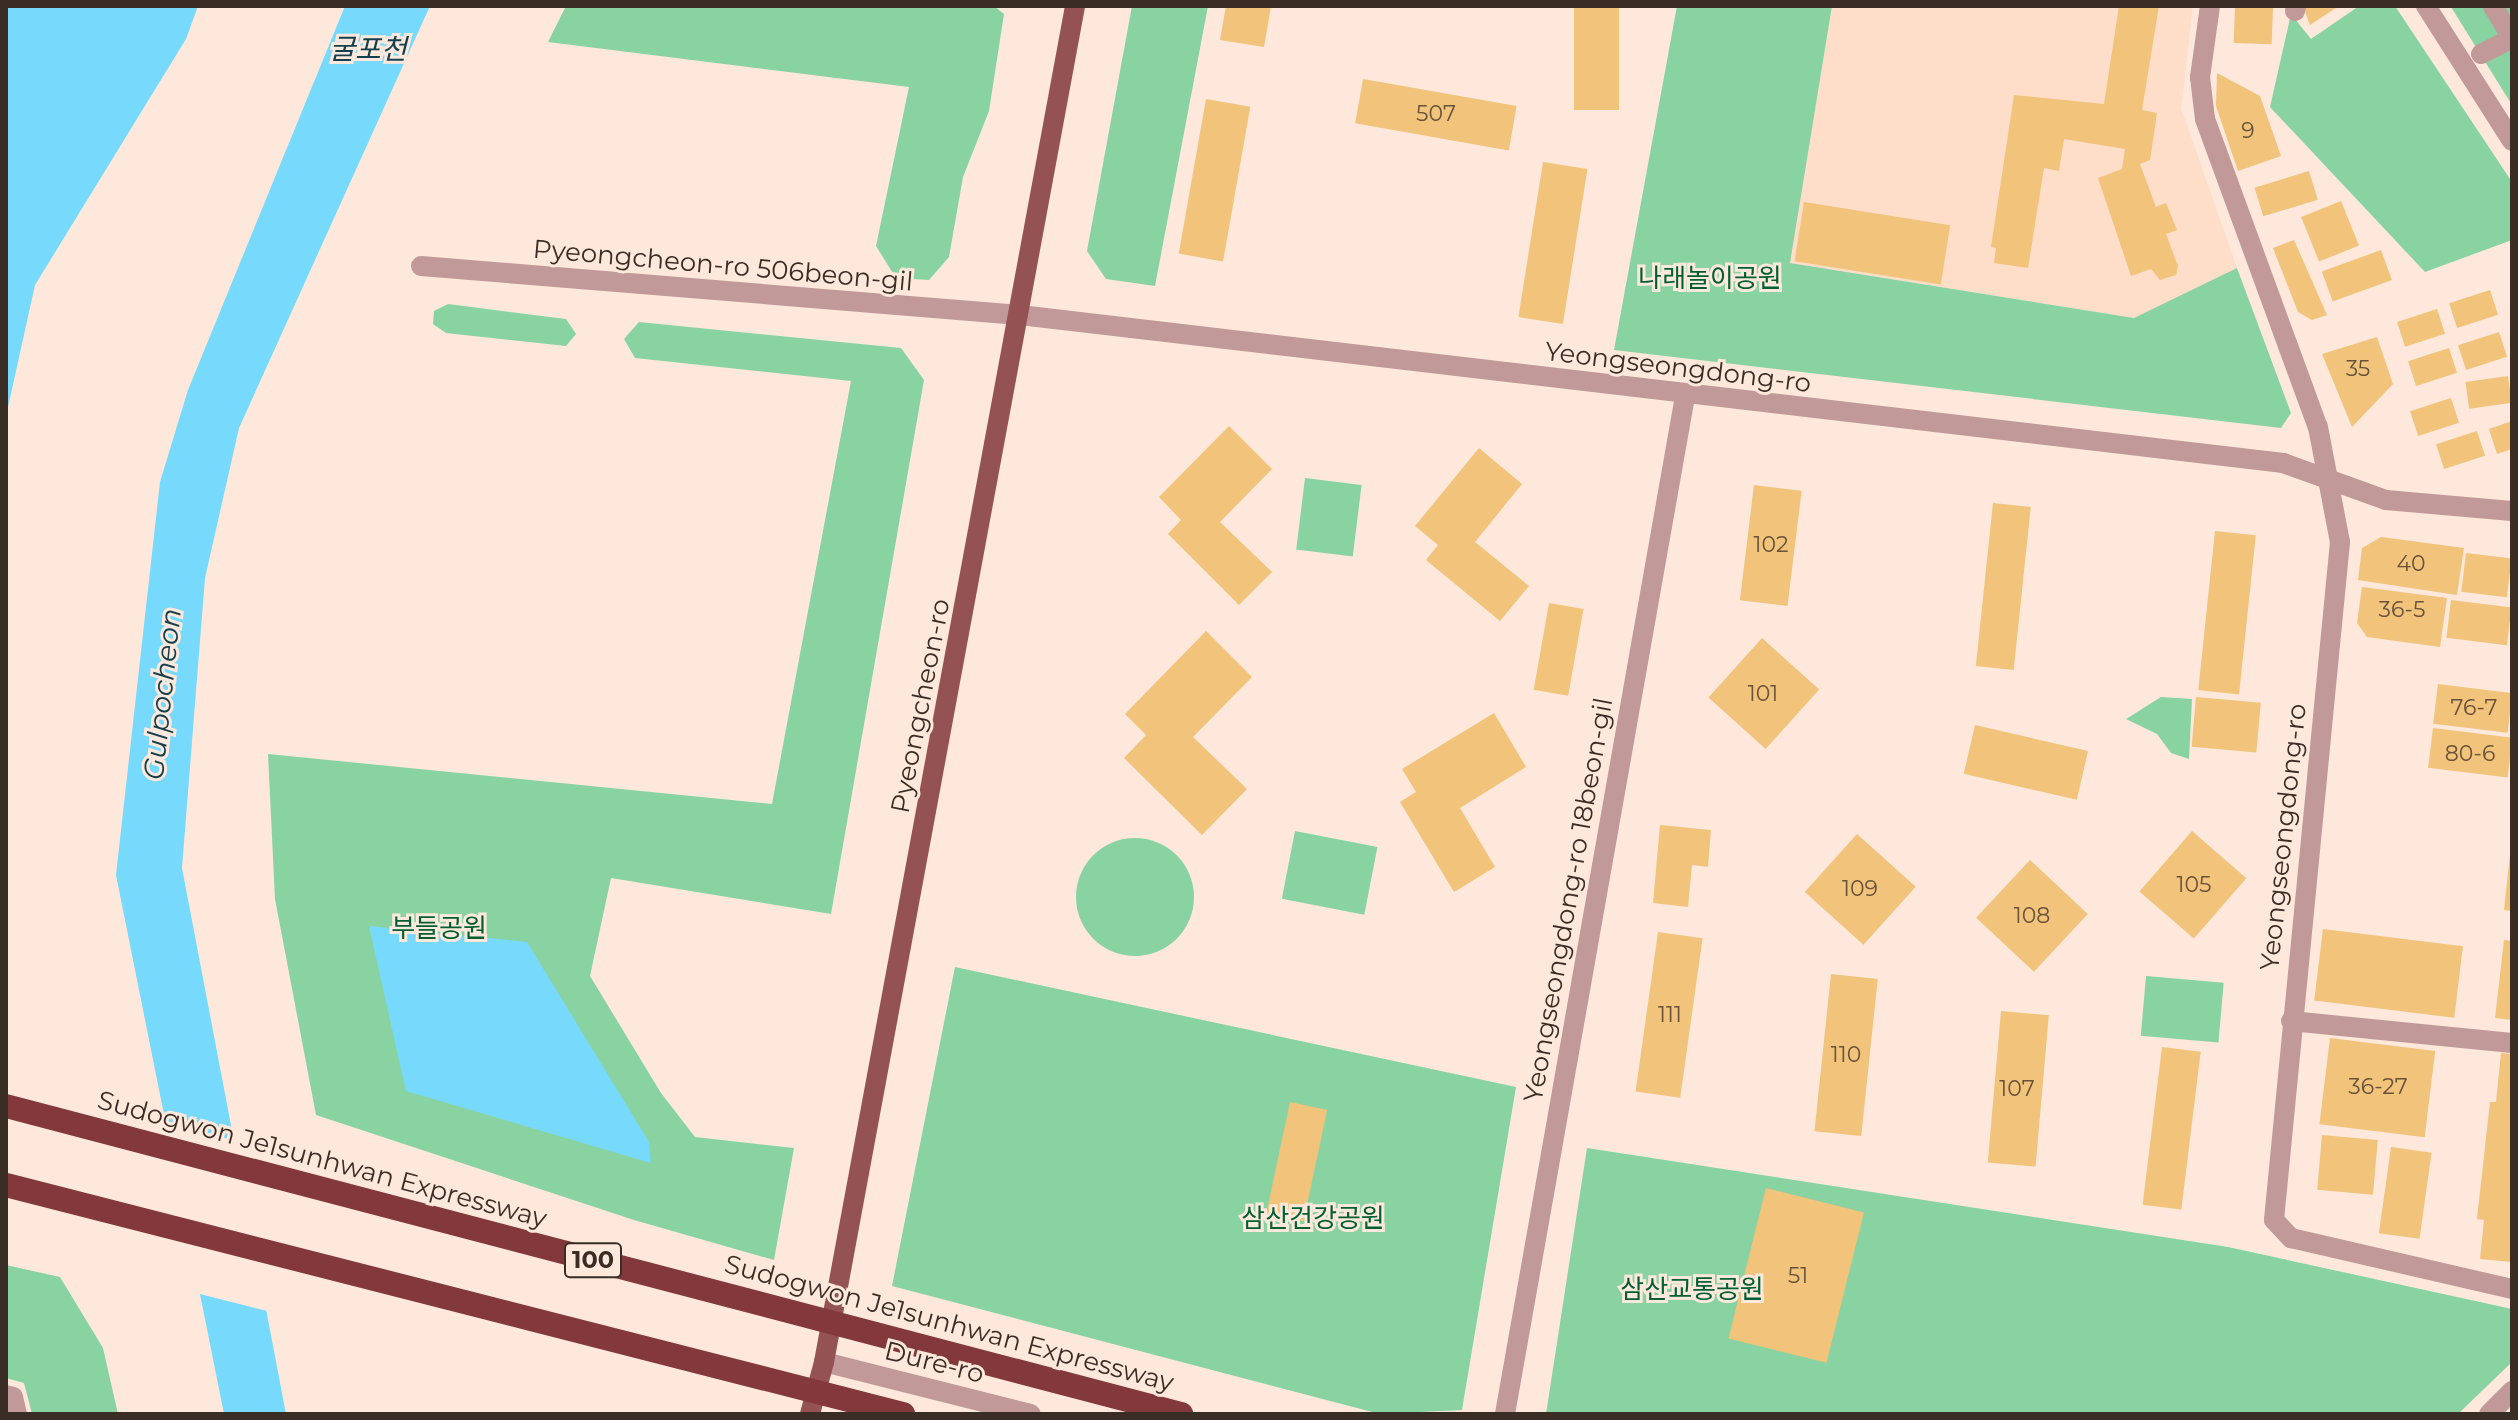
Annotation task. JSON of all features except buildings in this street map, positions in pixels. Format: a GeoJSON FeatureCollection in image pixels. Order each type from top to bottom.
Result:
{"type":"FeatureCollection","features":[{"type":"Feature","properties":{"kind":"highway","name":"Sudogwon Je1sunhwan Expressway"},"geometry":{"type":"LineString","coordinates":[[6,1106],[1181,1414]]}},
{"type":"Feature","properties":{"kind":"highway"},"geometry":{"type":"LineString","coordinates":[[6,1185],[903,1414]]}},
{"type":"Feature","properties":{"kind":"main road","name":"Pyeongcheon-ro"},"geometry":{"type":"LineString","coordinates":[[810,1414],[824,1362],[1075,6]]}},
{"type":"Feature","properties":{"kind":"street"},"geometry":{"type":"LineString","coordinates":[[2210,6],[2200,77],[2205,119],[2318,427],[2328,479]]}},
{"type":"Feature","properties":{"kind":"street"},"geometry":{"type":"LineString","coordinates":[[2426,6],[2512,141]]}},
{"type":"Feature","properties":{"kind":"street"},"geometry":{"type":"LineString","coordinates":[[2481,54],[2512,38],[2493,6]]}},
{"type":"Feature","properties":{"kind":"street","name":"Pyeongcheon-ro 506beon-gil"},"geometry":{"type":"LineString","coordinates":[[421,266],[1020,315]]}},
{"type":"Feature","properties":{"kind":"street","name":"Yeongseongdong-ro"},"geometry":{"type":"LineString","coordinates":[[1020,315],[1685,396],[2283,463],[2386,500],[2512,511]]}},
{"type":"Feature","properties":{"kind":"street","name":"Yeongseongdong-ro 18beon-gil"},"geometry":{"type":"LineString","coordinates":[[1505,1414],[1685,396]]}},
{"type":"Feature","properties":{"kind":"street","name":"Yeongseongdong-ro"},"geometry":{"type":"LineString","coordinates":[[2328,479],[2340,542],[2272,1200],[2274,1220],[2291,1238],[2512,1289]]}},
{"type":"Feature","properties":{"kind":"street"},"geometry":{"type":"LineString","coordinates":[[2291,1021],[2512,1043]]}},
{"type":"Feature","properties":{"kind":"street","name":"Dure-ro"},"geometry":{"type":"LineString","coordinates":[[824,1362],[1031,1414]]}},
{"type":"Feature","properties":{"kind":"street"},"geometry":{"type":"LineString","coordinates":[[2489,1414],[2512,1391]]}},
{"type":"Feature","properties":{"kind":"street"},"geometry":{"type":"LineString","coordinates":[[6,1395],[13,1397],[17,1414]]}},
{"type":"Feature","properties":{"kind":"shaded area"},"geometry":{"type":"Polygon","coordinates":[[[1832,6],[2193,6],[2181,108],[2237,268],[2135,318],[1789,263],[1832,6]]]}},
{"type":"Feature","properties":{"kind":"green space"},"geometry":{"type":"Polygon","coordinates":[[[566,6],[994,6],[1004,14],[989,111],[963,177],[949,257],[929,280],[896,278],[876,246],[909,87],[548,42],[566,6]]]}},
{"type":"Feature","properties":{"kind":"green space"},"geometry":{"type":"Polygon","coordinates":[[[1132,6],[1208,6],[1155,286],[1106,279],[1087,251],[1132,6]]]}},
{"type":"Feature","properties":{"kind":"green space","name":"나래놀이공원"},"geometry":{"type":"Polygon","coordinates":[[[1677,6],[1832,6],[1790,263],[2134,318],[2237,268],[2291,413],[2281,428],[1614,350],[1677,6]]]}},
{"type":"Feature","properties":{"kind":"green space"},"geometry":{"type":"Polygon","coordinates":[[[2359,6],[2395,6],[2512,182],[2512,240],[2425,272],[2270,107],[2291,14],[2311,39],[2359,6]]]}},
{"type":"Feature","properties":{"kind":"green space"},"geometry":{"type":"Polygon","coordinates":[[[2512,6],[2512,105],[2451,7],[2512,6]]]}},
{"type":"Feature","properties":{"kind":"green space"},"geometry":{"type":"Polygon","coordinates":[[[448,304],[566,319],[576,334],[566,346],[446,333],[433,324],[434,311],[448,304]]]}},
{"type":"Feature","properties":{"kind":"green space","name":"부들공원"},"geometry":{"type":"Polygon","coordinates":[[[639,322],[901,348],[924,380],[831,914],[611,878],[590,976],[661,1093],[695,1137],[794,1148],[774,1260],[634,1220],[316,1115],[275,899],[268,754],[772,804],[851,381],[635,358],[624,339],[639,322]]]}},
{"type":"Feature","properties":{"kind":"green space"},"geometry":{"type":"Polygon","coordinates":[[[1305,478],[1362,485],[1353,556],[1296,549],[1305,478]]]}},
{"type":"Feature","properties":{"kind":"green space"},"geometry":{"type":"Polygon","coordinates":[[[2161,697],[2192,699],[2189,759],[2171,753],[2157,734],[2126,719],[2161,697]]]}},
{"type":"Feature","properties":{"kind":"green space"},"geometry":{"type":"Polygon","coordinates":[[[1295,831],[1377,847],[1364,915],[1282,899],[1295,831]]]}},
{"type":"Feature","properties":{"kind":"green space"},"geometry":{"type":"Polygon","coordinates":[[[1135,838],[1158,843],[1177,855],[1189,874],[1194,897],[1189,920],[1177,939],[1158,951],[1135,956],[1112,951],[1093,939],[1081,920],[1076,897],[1081,874],[1093,855],[1112,843],[1135,838]]]}},
{"type":"Feature","properties":{"kind":"green space","name":"삼산건강공원"},"geometry":{"type":"Polygon","coordinates":[[[955,967],[1516,1087],[1462,1410],[1380,1414],[892,1286],[955,967]]]}},
{"type":"Feature","properties":{"kind":"green space"},"geometry":{"type":"Polygon","coordinates":[[[2146,976],[2224,983],[2218,1043],[2141,1036],[2146,976]]]}},
{"type":"Feature","properties":{"kind":"green space","name":"삼산교통공원"},"geometry":{"type":"Polygon","coordinates":[[[1587,1148],[2228,1247],[2512,1309],[2512,1362],[2458,1414],[1546,1414],[1587,1148]]]}},
{"type":"Feature","properties":{"kind":"green space"},"geometry":{"type":"Polygon","coordinates":[[[6,1265],[60,1277],[103,1348],[118,1414],[32,1414],[24,1383],[6,1378],[6,1265]]]}},
{"type":"Feature","properties":{"kind":"water"},"geometry":{"type":"Polygon","coordinates":[[[6,6],[198,6],[186,39],[35,285],[6,416],[6,6]]]}},
{"type":"Feature","properties":{"kind":"water","name":"굴포천"},"geometry":{"type":"Polygon","coordinates":[[[345,6],[430,6],[239,428],[205,578],[182,868],[286,1414],[224,1414],[116,875],[160,482],[188,390],[345,6]]]}},
{"type":"Feature","properties":{"kind":"water"},"geometry":{"type":"Polygon","coordinates":[[[369,926],[527,942],[649,1142],[651,1163],[406,1091],[369,926]]]}},
{"type":"Feature","properties":{"kind":"pier"},"geometry":{"type":"Polygon","coordinates":[[[161,1120],[236,1141],[267,1311],[192,1292],[161,1120]]]}},
{"type":"Feature","properties":{"kind":"water label","name":"Gulpocheon"},"geometry":{"type":"Point","coordinates":[162,694]}}]}
